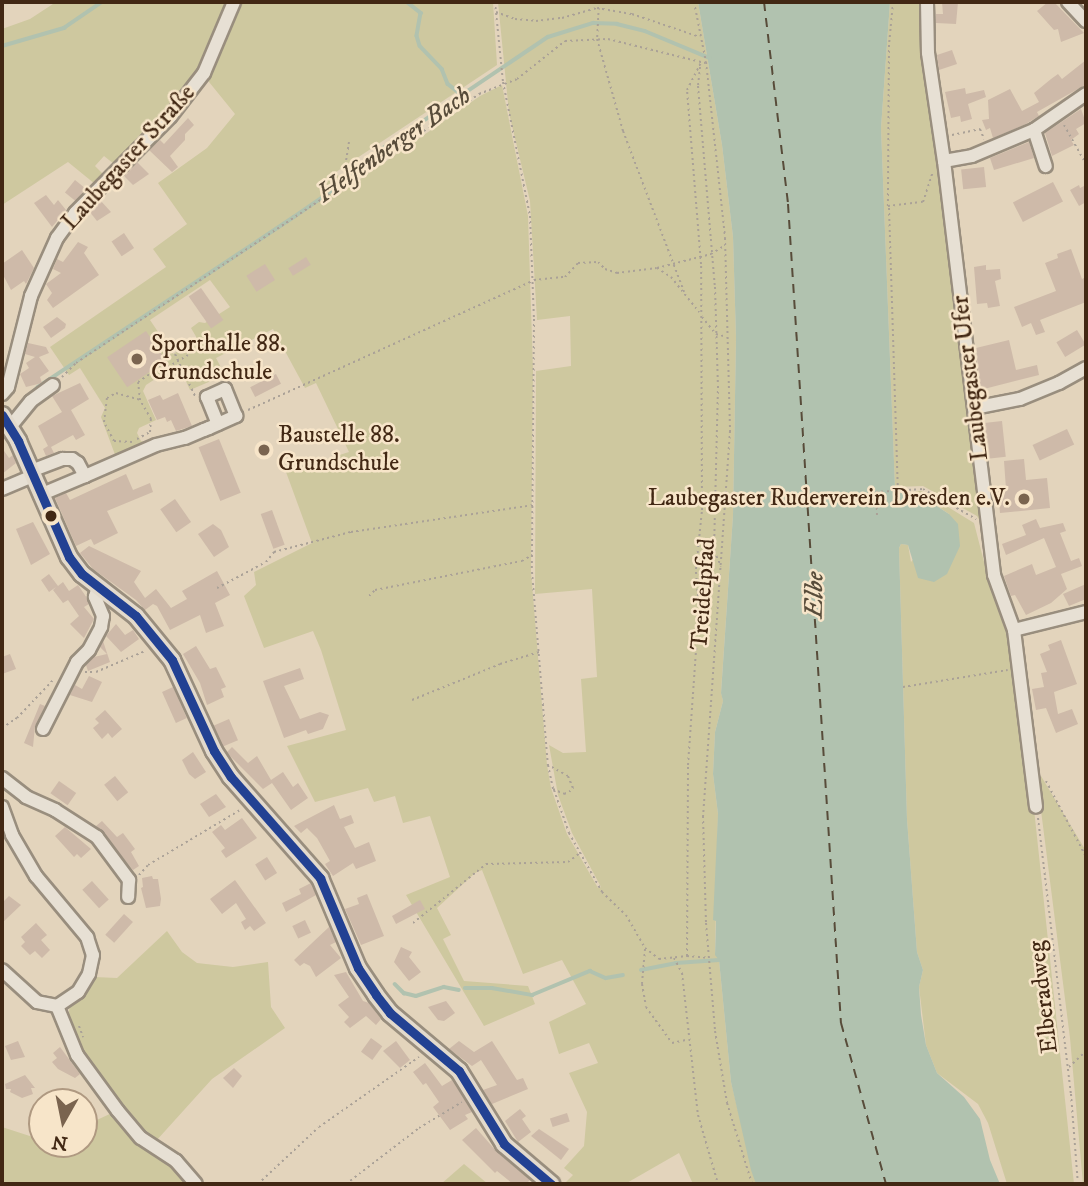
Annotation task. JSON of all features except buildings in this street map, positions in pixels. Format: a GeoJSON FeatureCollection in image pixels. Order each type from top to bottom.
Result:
{"type":"FeatureCollection","features":[{"type":"Feature","properties":{"kind":"main road"},"geometry":{"type":"LineString","coordinates":[[6,421],[69,557],[98,586],[136,616],[163,648],[180,673],[214,751],[231,778],[320,878],[358,968],[370,987],[390,1013],[459,1071],[504,1144],[551,1184]]}},
{"type":"Feature","properties":{"kind":"street","name":"Laubegaster Straße"},"geometry":{"type":"LineString","coordinates":[[2,394],[8,387],[31,296],[57,238],[75,213],[170,117],[204,73],[234,2]]}},
{"type":"Feature","properties":{"kind":"street","name":"Laubegaster Ufer"},"geometry":{"type":"LineString","coordinates":[[927,2],[928,53],[940,137],[939,164],[974,408],[994,575],[1014,630],[1036,807]]}},
{"type":"Feature","properties":{"kind":"street"},"geometry":{"type":"LineString","coordinates":[[1068,2],[1086,21]]}},
{"type":"Feature","properties":{"kind":"street"},"geometry":{"type":"LineString","coordinates":[[939,164],[988,149],[1034,130],[1086,94]]}},
{"type":"Feature","properties":{"kind":"street"},"geometry":{"type":"LineString","coordinates":[[1034,130],[1046,166]]}},
{"type":"Feature","properties":{"kind":"street"},"geometry":{"type":"LineString","coordinates":[[974,408],[1020,399],[1086,368]]}},
{"type":"Feature","properties":{"kind":"street"},"geometry":{"type":"LineString","coordinates":[[6,421],[53,385]]}},
{"type":"Feature","properties":{"kind":"street"},"geometry":{"type":"LineString","coordinates":[[40,495],[156,444],[204,430],[218,424],[236,416],[225,389],[207,397],[218,424]]}},
{"type":"Feature","properties":{"kind":"street"},"geometry":{"type":"LineString","coordinates":[[2,489],[63,458],[78,463],[85,476]]}},
{"type":"Feature","properties":{"kind":"street"},"geometry":{"type":"LineString","coordinates":[[43,729],[101,627],[103,616],[95,597],[98,586]]}},
{"type":"Feature","properties":{"kind":"street"},"geometry":{"type":"LineString","coordinates":[[1014,630],[1086,612]]}},
{"type":"Feature","properties":{"kind":"street"},"geometry":{"type":"LineString","coordinates":[[2,778],[26,797],[55,810],[97,837],[129,880],[128,897]]}},
{"type":"Feature","properties":{"kind":"street"},"geometry":{"type":"LineString","coordinates":[[2,807],[12,835],[37,876],[87,937],[93,955],[89,974],[78,992],[57,1006],[37,1002],[2,970]]}},
{"type":"Feature","properties":{"kind":"street"},"geometry":{"type":"LineString","coordinates":[[57,1006],[76,1055],[118,1111],[141,1138],[176,1161],[197,1184]]}},
{"type":"Feature","properties":{"kind":"path"},"geometry":{"type":"LineString","coordinates":[[495,2],[503,82],[528,201],[534,280],[532,554],[548,765],[569,833],[602,892],[626,915],[645,948],[659,959],[687,956],[708,958]]}},
{"type":"Feature","properties":{"kind":"path"},"geometry":{"type":"LineString","coordinates":[[599,2],[597,39],[628,148],[686,296]]}},
{"type":"Feature","properties":{"kind":"path","name":"Treidelpfad"},"geometry":{"type":"LineString","coordinates":[[694,2],[706,63],[725,245],[730,430],[703,816],[708,958],[715,1031],[727,1103],[752,1184]]}},
{"type":"Feature","properties":{"kind":"path"},"geometry":{"type":"LineString","coordinates":[[893,2],[888,58],[888,206],[898,491]]}},
{"type":"Feature","properties":{"kind":"path"},"geometry":{"type":"LineString","coordinates":[[496,12],[515,19],[536,20],[562,18],[597,8],[632,14],[701,37]]}},
{"type":"Feature","properties":{"kind":"path"},"geometry":{"type":"LineString","coordinates":[[53,385],[76,363],[344,187],[479,94],[503,82],[517,79],[565,41],[608,38],[706,63]]}},
{"type":"Feature","properties":{"kind":"path"},"geometry":{"type":"LineString","coordinates":[[701,62],[698,86],[718,386],[714,551],[721,566]]}},
{"type":"Feature","properties":{"kind":"path"},"geometry":{"type":"LineString","coordinates":[[687,956],[688,765],[699,607],[696,569],[702,510],[701,257],[687,90],[701,62]]}},
{"type":"Feature","properties":{"kind":"path"},"geometry":{"type":"LineString","coordinates":[[1058,115],[1086,164]]}},
{"type":"Feature","properties":{"kind":"path"},"geometry":{"type":"LineString","coordinates":[[940,137],[980,129],[988,149]]}},
{"type":"Feature","properties":{"kind":"path"},"geometry":{"type":"LineString","coordinates":[[349,142],[344,172],[352,180]]}},
{"type":"Feature","properties":{"kind":"path"},"geometry":{"type":"LineString","coordinates":[[888,206],[923,202],[939,164]]}},
{"type":"Feature","properties":{"kind":"path"},"geometry":{"type":"LineString","coordinates":[[236,416],[534,280],[565,277],[578,263],[598,262],[605,269],[617,273],[673,266],[711,254],[725,245]]}},
{"type":"Feature","properties":{"kind":"path"},"geometry":{"type":"LineString","coordinates":[[657,268],[671,277],[714,331],[728,337]]}},
{"type":"Feature","properties":{"kind":"path"},"geometry":{"type":"LineString","coordinates":[[175,354],[200,408]]}},
{"type":"Feature","properties":{"kind":"path"},"geometry":{"type":"LineString","coordinates":[[140,400],[116,393],[107,398],[104,422],[114,441],[133,442],[150,432],[150,419],[140,400],[138,382],[160,366],[163,370],[188,355]]}},
{"type":"Feature","properties":{"kind":"path"},"geometry":{"type":"LineString","coordinates":[[877,515],[876,492],[923,489],[976,520]]}},
{"type":"Feature","properties":{"kind":"path"},"geometry":{"type":"LineString","coordinates":[[217,588],[266,562],[274,552],[351,532],[534,505]]}},
{"type":"Feature","properties":{"kind":"path"},"geometry":{"type":"LineString","coordinates":[[369,596],[375,590],[522,561],[532,554]]}},
{"type":"Feature","properties":{"kind":"path"},"geometry":{"type":"LineString","coordinates":[[2,729],[76,667],[96,672],[121,659],[163,648]]}},
{"type":"Feature","properties":{"kind":"path"},"geometry":{"type":"LineString","coordinates":[[412,700],[499,664],[539,652]]}},
{"type":"Feature","properties":{"kind":"path"},"geometry":{"type":"LineString","coordinates":[[903,687],[1019,668]]}},
{"type":"Feature","properties":{"kind":"path"},"geometry":{"type":"LineString","coordinates":[[548,765],[568,776],[572,782],[573,788],[564,794],[554,789]]}},
{"type":"Feature","properties":{"kind":"path"},"geometry":{"type":"LineString","coordinates":[[1042,775],[1086,858]]}},
{"type":"Feature","properties":{"kind":"path"},"geometry":{"type":"LineString","coordinates":[[135,878],[148,864],[207,832],[244,807]]}},
{"type":"Feature","properties":{"kind":"path","name":"Elberadweg"},"geometry":{"type":"LineString","coordinates":[[1036,807],[1068,1067],[1078,1184]]}},
{"type":"Feature","properties":{"kind":"path"},"geometry":{"type":"LineString","coordinates":[[413,923],[486,864],[568,862],[580,852]]}},
{"type":"Feature","properties":{"kind":"path"},"geometry":{"type":"LineString","coordinates":[[645,948],[642,984],[646,1007],[672,1043],[687,1040]]}},
{"type":"Feature","properties":{"kind":"path"},"geometry":{"type":"LineString","coordinates":[[674,957],[682,972],[687,1040],[700,1125],[718,1184]]}},
{"type":"Feature","properties":{"kind":"path"},"geometry":{"type":"LineString","coordinates":[[258,1184],[319,1127],[432,1047]]}},
{"type":"Feature","properties":{"kind":"path"},"geometry":{"type":"LineString","coordinates":[[1068,1067],[1086,1051]]}},
{"type":"Feature","properties":{"kind":"path"},"geometry":{"type":"LineString","coordinates":[[346,1184],[419,1128],[474,1094]]}},
{"type":"Feature","properties":{"kind":"path"},"geometry":{"type":"LineString","coordinates":[[346,1184],[356,1184]]}},
{"type":"Feature","properties":{"kind":"shaded area"},"geometry":{"type":"Polygon","coordinates":[[[56,2],[231,2],[208,60],[167,112],[114,164],[104,156],[95,166],[104,175],[95,184],[68,162],[2,205],[2,29],[30,19],[56,2]]]}},
{"type":"Feature","properties":{"kind":"shaded area"},"geometry":{"type":"Polygon","coordinates":[[[238,2],[493,2],[497,65],[336,172],[346,189],[480,96],[502,85],[528,216],[533,370],[531,572],[547,765],[551,788],[567,834],[598,888],[601,887],[572,833],[558,795],[549,745],[563,753],[586,752],[581,679],[597,677],[592,589],[535,594],[536,371],[571,366],[570,316],[537,320],[530,201],[509,113],[498,2],[698,2],[722,145],[733,237],[736,338],[733,515],[721,692],[723,701],[715,732],[713,774],[718,814],[715,952],[719,960],[731,1082],[756,1184],[693,1184],[679,1153],[625,1184],[566,1182],[573,1175],[564,1168],[584,1146],[587,1112],[569,1073],[598,1063],[589,1043],[559,1054],[549,1022],[586,1004],[562,960],[523,974],[482,870],[475,873],[437,908],[451,935],[443,939],[464,981],[528,986],[535,1004],[484,1026],[406,895],[450,877],[430,816],[403,823],[395,796],[374,802],[368,788],[315,802],[287,746],[346,730],[321,650],[313,631],[264,648],[244,596],[256,585],[254,572],[312,543],[286,472],[349,452],[316,383],[305,388],[273,329],[216,358],[225,375],[190,390],[178,364],[146,385],[143,391],[156,420],[139,428],[137,433],[141,441],[149,443],[117,460],[101,417],[105,408],[80,368],[69,375],[50,347],[166,267],[153,249],[187,224],[158,183],[207,148],[235,114],[205,77],[222,47],[238,2]],[[210,280],[150,320],[173,354],[198,340],[191,328],[199,322],[205,323],[230,307],[210,280]]]}},
{"type":"Feature","properties":{"kind":"shaded area"},"geometry":{"type":"Polygon","coordinates":[[[890,2],[921,2],[981,523],[977,516],[923,486],[895,487],[881,128],[890,2]]]}},
{"type":"Feature","properties":{"kind":"shaded area"},"geometry":{"type":"Polygon","coordinates":[[[915,491],[922,491],[974,523],[991,589],[1008,633],[1029,762],[1074,1184],[1007,1184],[988,1123],[978,1104],[937,1073],[926,1045],[919,987],[923,970],[917,952],[907,819],[899,548],[901,544],[908,545],[911,562],[949,514],[915,491]]]}},
{"type":"Feature","properties":{"kind":"shaded area"},"geometry":{"type":"Polygon","coordinates":[[[1041,776],[1086,851],[1086,1184],[1083,1184],[1070,1038],[1037,779],[1041,776]]]}},
{"type":"Feature","properties":{"kind":"shaded area"},"geometry":{"type":"Polygon","coordinates":[[[167,931],[182,952],[197,963],[233,967],[268,962],[271,1007],[285,1028],[212,1079],[156,1141],[143,1135],[80,1054],[68,1016],[70,1006],[94,977],[117,978],[167,931]]]}},
{"type":"Feature","properties":{"kind":"shaded area"},"geometry":{"type":"Polygon","coordinates":[[[114,1112],[172,1161],[192,1184],[2,1184],[2,1127],[28,1135],[28,1158],[98,1158],[98,1119],[114,1112]]]}},
{"type":"Feature","properties":{"kind":"shaded area"},"geometry":{"type":"Polygon","coordinates":[[[464,1164],[488,1184],[441,1184],[464,1164]]]}},
{"type":"Feature","properties":{"kind":"water","name":"Elbe"},"geometry":{"type":"Polygon","coordinates":[[[698,2],[890,2],[881,128],[895,487],[898,493],[915,492],[949,514],[958,524],[960,546],[947,574],[934,582],[918,578],[908,545],[901,544],[899,548],[907,819],[917,952],[923,970],[919,987],[921,1015],[926,1045],[937,1073],[964,1097],[980,1119],[990,1160],[1000,1184],[756,1184],[751,1170],[731,1082],[719,960],[715,955],[716,921],[713,920],[718,814],[713,774],[715,732],[723,701],[721,693],[733,515],[736,338],[733,237],[722,145],[698,2]]]}},
{"type":"Feature","properties":{"kind":"waterway"},"geometry":{"type":"LineString","coordinates":[[2,46],[64,28],[102,2]]}},
{"type":"Feature","properties":{"kind":"waterway"},"geometry":{"type":"LineString","coordinates":[[407,2],[421,13],[417,36],[420,46],[442,69],[448,84],[461,94]]}},
{"type":"Feature","properties":{"kind":"waterway","name":"Helfenberger Bach"},"geometry":{"type":"LineString","coordinates":[[20,405],[38,387],[294,217],[346,181],[367,159],[548,37],[593,23],[617,24],[645,31],[710,58]]}},
{"type":"Feature","properties":{"kind":"waterway"},"geometry":{"type":"LineString","coordinates":[[641,970],[676,963],[719,960]]}},
{"type":"Feature","properties":{"kind":"waterway"},"geometry":{"type":"LineString","coordinates":[[465,988],[492,988],[532,995],[590,971],[606,978],[623,975]]}},
{"type":"Feature","properties":{"kind":"waterway"},"geometry":{"type":"LineString","coordinates":[[395,984],[404,993],[416,996],[444,987],[459,990]]}},
{"type":"Feature","properties":{"kind":"ferry route"},"geometry":{"type":"LineString","coordinates":[[764,2],[788,204],[841,1023],[886,1184]]}},
{"type":"Feature","properties":{"kind":"transit line"},"geometry":{"type":"LineString","coordinates":[[2,415],[18,441],[69,557],[82,574],[136,616],[172,660],[214,751],[231,777],[320,878],[358,968],[376,995],[390,1013],[459,1071],[504,1144],[551,1184]]}},
{"type":"Feature","properties":{"kind":"place","name":"Sporthalle 88. Grundschule"},"geometry":{"type":"Point","coordinates":[137,359]}},
{"type":"Feature","properties":{"kind":"place","name":"Baustelle 88. Grundschule"},"geometry":{"type":"Point","coordinates":[264,450]}},
{"type":"Feature","properties":{"kind":"place","name":"Laubegaster Ruderverein Dresden e.V."},"geometry":{"type":"Point","coordinates":[1024,499]}}]}
